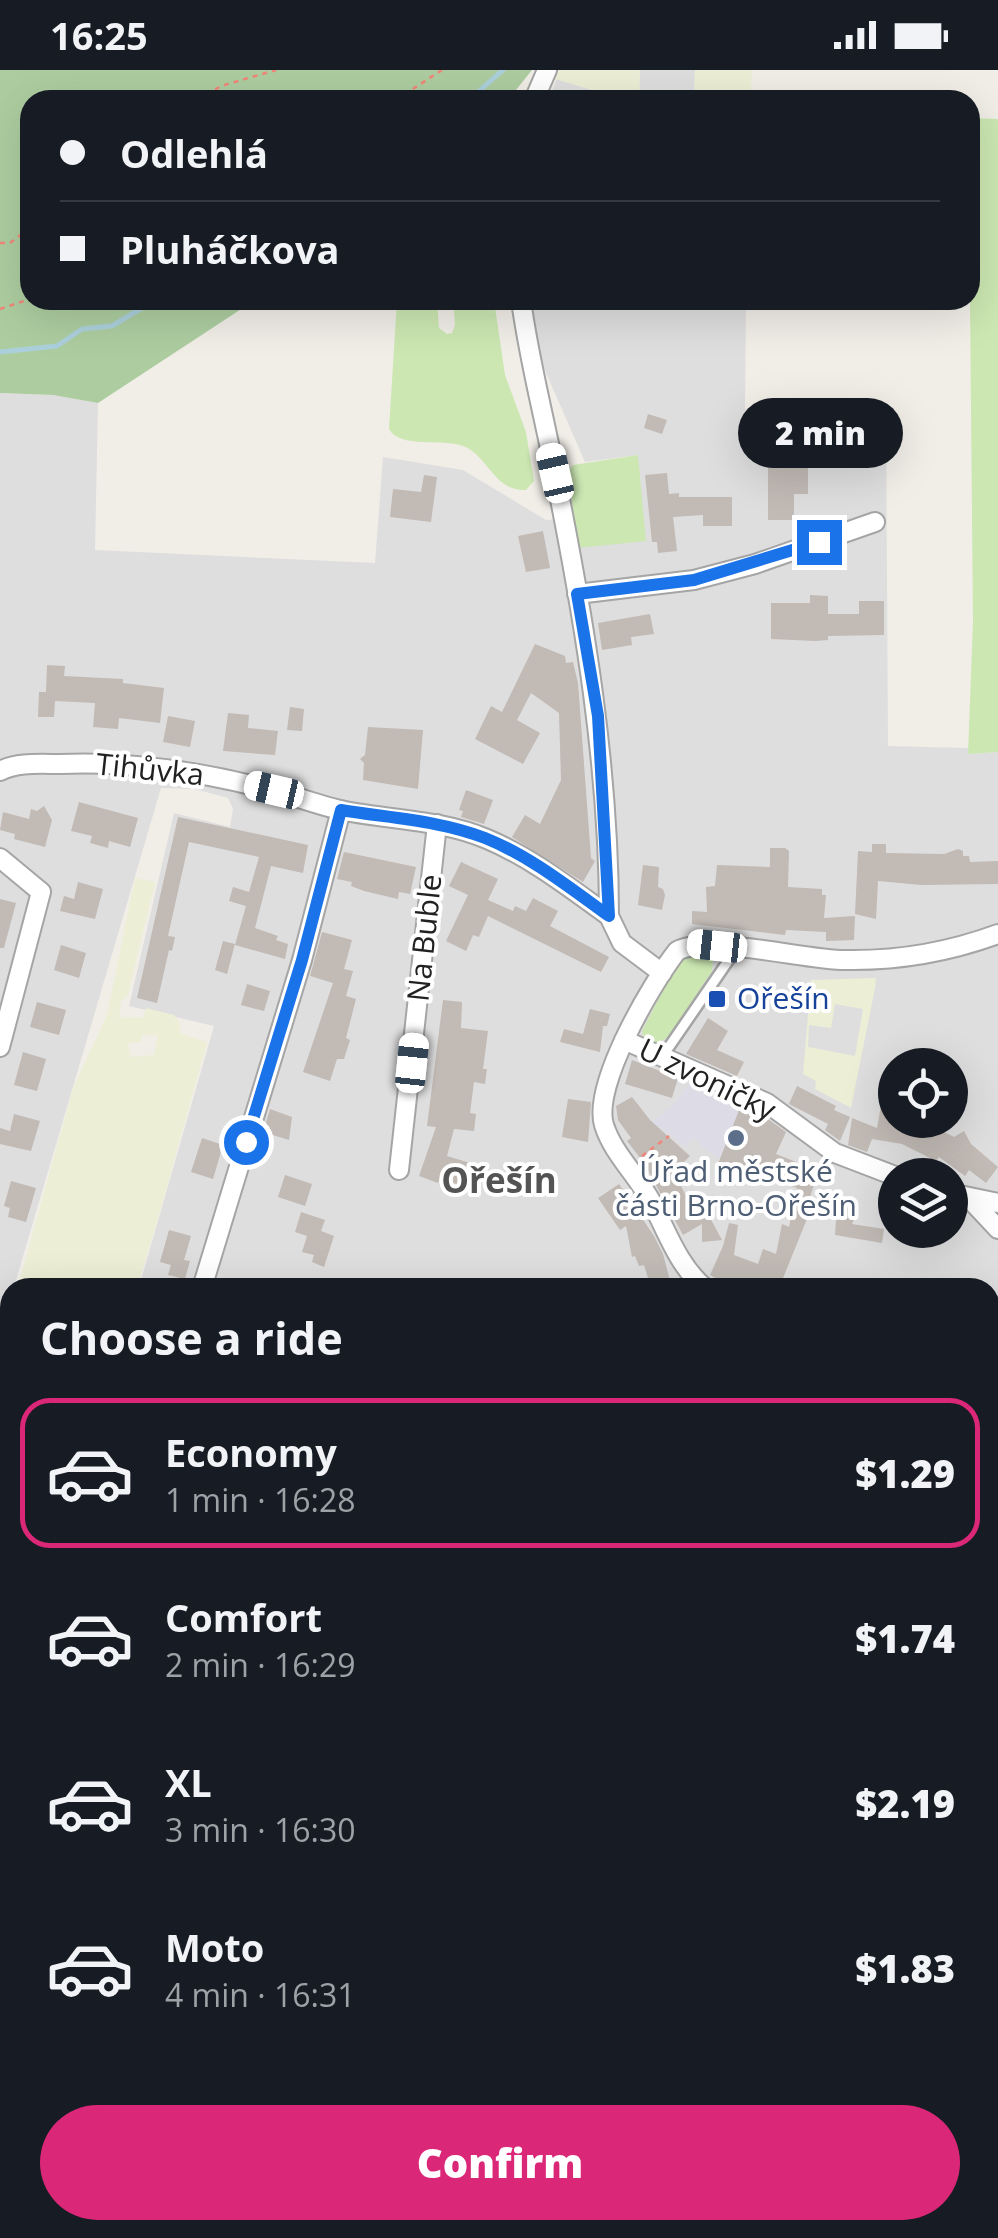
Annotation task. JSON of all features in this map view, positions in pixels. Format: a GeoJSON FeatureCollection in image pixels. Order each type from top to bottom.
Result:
{"type":"FeatureCollection","features":[{"type":"Feature","properties":{"kind":"street"},"geometry":{"type":"LineString","coordinates":[[523,310],[599,730],[609,916],[622,943],[662,974]]}},
{"type":"Feature","properties":{"kind":"street"},"geometry":{"type":"LineString","coordinates":[[577,594],[694,580],[755,564],[875,522]]}},
{"type":"Feature","properties":{"kind":"street","name":"Tihůvka"},"geometry":{"type":"LineString","coordinates":[[0,771],[21,765],[80,763],[160,768],[228,779],[341,810],[436,824],[486,839],[510,851],[609,916]]}},
{"type":"Feature","properties":{"kind":"street"},"geometry":{"type":"LineString","coordinates":[[205,1278],[302,960],[341,810]]}},
{"type":"Feature","properties":{"kind":"street","name":"Na Buble"},"geometry":{"type":"LineString","coordinates":[[400,1170],[436,824]]}},
{"type":"Feature","properties":{"kind":"street"},"geometry":{"type":"LineString","coordinates":[[0,858],[40,892],[0,1047]]}},
{"type":"Feature","properties":{"kind":"street"},"geometry":{"type":"LineString","coordinates":[[696,1278],[684,1265],[650,1198],[609,1138],[601,1114],[613,1064],[624,1040],[676,951],[688,944],[811,958],[869,960],[935,952],[998,934]]}},
{"type":"Feature","properties":{"kind":"street","name":"U zvoničky"},"geometry":{"type":"LineString","coordinates":[[624,1040],[767,1103],[835,1152],[878,1169]]}},
{"type":"Feature","properties":{"kind":"street"},"geometry":{"type":"LineString","coordinates":[[968,1197],[998,1203]]}},
{"type":"Feature","properties":{"kind":"street"},"geometry":{"type":"LineString","coordinates":[[968,1203],[998,1229]]}},
{"type":"Feature","properties":{"kind":"lane"},"geometry":{"type":"LineString","coordinates":[[662,1057],[738,948]]}},
{"type":"Feature","properties":{"kind":"path"},"geometry":{"type":"LineString","coordinates":[[214,90],[276,70]]}},
{"type":"Feature","properties":{"kind":"path"},"geometry":{"type":"LineString","coordinates":[[411,90],[442,70]]}},
{"type":"Feature","properties":{"kind":"path"},"geometry":{"type":"LineString","coordinates":[[628,1166],[670,1136]]}},
{"type":"Feature","properties":{"kind":"shaded area"},"geometry":{"type":"Polygon","coordinates":[[[640,70],[695,70],[694,90],[639,90],[640,70]]]}},
{"type":"Feature","properties":{"kind":"shaded area"},"geometry":{"type":"Polygon","coordinates":[[[557,79],[593,90],[552,90],[557,79]]]}},
{"type":"Feature","properties":{"kind":"shaded area"},"geometry":{"type":"Polygon","coordinates":[[[531,310],[746,310],[745,409],[886,412],[888,746],[968,748],[969,754],[998,752],[998,1278],[142,1278],[214,1026],[129,1006],[174,813],[230,827],[233,809],[228,798],[195,789],[161,788],[17,1278],[0,1278],[0,393],[53,395],[98,403],[95,550],[375,563],[383,457],[463,470],[546,520],[573,518],[578,547],[638,455],[585,462],[533,343],[531,310]]]}},
{"type":"Feature","properties":{"kind":"shaded area"},"geometry":{"type":"Polygon","coordinates":[[[694,1076],[732,1093],[729,1101],[742,1104],[720,1158],[694,1138],[686,1147],[652,1122],[675,1103],[694,1076]]]}},
{"type":"Feature","properties":{"kind":"green space"},"geometry":{"type":"Polygon","coordinates":[[[0,70],[532,70],[516,90],[20,90],[20,310],[240,310],[98,403],[53,395],[0,393],[0,70]]]}},
{"type":"Feature","properties":{"kind":"green space"},"geometry":{"type":"Polygon","coordinates":[[[559,70],[640,70],[639,90],[592,90],[555,79],[559,70]]]}},
{"type":"Feature","properties":{"kind":"green space"},"geometry":{"type":"Polygon","coordinates":[[[695,70],[752,70],[751,90],[694,90],[695,70]]]}},
{"type":"Feature","properties":{"kind":"green space"},"geometry":{"type":"Polygon","coordinates":[[[980,118],[998,119],[998,752],[968,754],[973,622],[970,310],[980,310],[980,118]]]}},
{"type":"Feature","properties":{"kind":"green space"},"geometry":{"type":"Polygon","coordinates":[[[396,310],[438,310],[439,328],[447,334],[452,333],[455,325],[454,310],[495,310],[505,375],[526,432],[534,481],[526,490],[506,485],[463,446],[402,439],[389,429],[396,310]]]}},
{"type":"Feature","properties":{"kind":"green space"},"geometry":{"type":"Polygon","coordinates":[[[638,455],[646,541],[578,548],[568,471],[573,465],[638,455]]]}},
{"type":"Feature","properties":{"kind":"green space"},"geometry":{"type":"Polygon","coordinates":[[[135,878],[155,882],[119,1018],[144,1017],[146,1008],[174,1015],[181,1034],[207,1042],[140,1278],[20,1278],[73,1088],[107,1015],[135,878]],[[142,1035],[141,1042],[128,1043],[131,1057],[154,1055],[158,1036],[142,1035]]]}},
{"type":"Feature","properties":{"kind":"green space"},"geometry":{"type":"Polygon","coordinates":[[[708,952],[713,960],[712,971],[669,1036],[659,1043],[645,1040],[642,1031],[673,971],[684,958],[708,952]]]}},
{"type":"Feature","properties":{"kind":"green space"},"geometry":{"type":"Polygon","coordinates":[[[876,978],[851,1108],[815,1089],[816,1081],[803,1074],[811,980],[876,978]],[[835,1004],[831,1028],[809,1025],[808,1047],[855,1056],[863,1009],[835,1004]]]}},
{"type":"Feature","properties":{"kind":"building"},"geometry":{"type":"Polygon","coordinates":[[[648,414],[667,420],[662,434],[644,428],[648,414]]]}},
{"type":"Feature","properties":{"kind":"building"},"geometry":{"type":"Polygon","coordinates":[[[768,467],[808,468],[808,494],[794,494],[794,520],[768,520],[768,467]]]}},
{"type":"Feature","properties":{"kind":"building"},"geometry":{"type":"Polygon","coordinates":[[[667,473],[669,494],[732,497],[732,526],[703,526],[703,515],[673,517],[677,551],[658,553],[657,542],[652,542],[645,475],[667,473]]]}},
{"type":"Feature","properties":{"kind":"building"},"geometry":{"type":"Polygon","coordinates":[[[424,475],[437,477],[431,522],[390,517],[393,489],[421,492],[424,475]]]}},
{"type":"Feature","properties":{"kind":"building"},"geometry":{"type":"Polygon","coordinates":[[[543,531],[550,568],[526,572],[518,536],[543,531]]]}},
{"type":"Feature","properties":{"kind":"building"},"geometry":{"type":"Polygon","coordinates":[[[810,595],[828,596],[828,614],[859,614],[859,601],[884,601],[884,635],[828,636],[828,640],[815,641],[771,639],[771,603],[810,603],[810,595]]]}},
{"type":"Feature","properties":{"kind":"building"},"geometry":{"type":"Polygon","coordinates":[[[650,614],[654,634],[631,637],[632,645],[602,650],[598,623],[650,614]]]}},
{"type":"Feature","properties":{"kind":"building"},"geometry":{"type":"Polygon","coordinates":[[[535,644],[565,656],[566,663],[573,662],[578,683],[591,858],[595,861],[583,882],[512,837],[525,815],[540,824],[561,780],[559,713],[531,693],[517,720],[540,733],[523,764],[475,739],[491,706],[502,712],[535,644]]]}},
{"type":"Feature","properties":{"kind":"building"},"geometry":{"type":"Polygon","coordinates":[[[47,665],[65,666],[64,676],[123,679],[123,683],[164,688],[160,723],[119,718],[118,729],[93,727],[95,703],[55,701],[54,717],[38,717],[39,692],[46,692],[47,665]]]}},
{"type":"Feature","properties":{"kind":"building"},"geometry":{"type":"Polygon","coordinates":[[[290,707],[304,709],[302,731],[287,730],[290,707]]]}},
{"type":"Feature","properties":{"kind":"building"},"geometry":{"type":"Polygon","coordinates":[[[228,713],[249,715],[248,728],[278,731],[275,755],[223,751],[228,713]]]}},
{"type":"Feature","properties":{"kind":"building"},"geometry":{"type":"Polygon","coordinates":[[[168,716],[195,721],[190,747],[163,742],[168,716]]]}},
{"type":"Feature","properties":{"kind":"building"},"geometry":{"type":"Polygon","coordinates":[[[368,727],[423,730],[418,789],[363,780],[364,763],[360,759],[365,755],[368,727]]]}},
{"type":"Feature","properties":{"kind":"building"},"geometry":{"type":"Polygon","coordinates":[[[466,790],[493,800],[484,824],[461,817],[463,811],[459,810],[466,790]]]}},
{"type":"Feature","properties":{"kind":"building"},"geometry":{"type":"Polygon","coordinates":[[[79,802],[138,818],[130,847],[109,841],[108,848],[90,843],[92,836],[71,831],[79,802]]]}},
{"type":"Feature","properties":{"kind":"building"},"geometry":{"type":"Polygon","coordinates":[[[44,806],[52,820],[45,847],[14,839],[15,834],[0,830],[3,812],[29,819],[31,809],[37,811],[44,806]]]}},
{"type":"Feature","properties":{"kind":"building"},"geometry":{"type":"Polygon","coordinates":[[[178,817],[308,845],[303,873],[271,866],[255,928],[288,944],[285,959],[235,945],[246,906],[229,901],[233,887],[249,892],[259,857],[189,842],[168,936],[175,937],[157,1003],[137,998],[178,817]]]}},
{"type":"Feature","properties":{"kind":"building"},"geometry":{"type":"Polygon","coordinates":[[[872,844],[886,844],[886,853],[944,854],[958,849],[963,856],[969,856],[970,862],[998,861],[998,884],[878,881],[876,919],[855,914],[858,851],[872,852],[872,844]]]}},
{"type":"Feature","properties":{"kind":"building"},"geometry":{"type":"Polygon","coordinates":[[[770,848],[789,851],[788,887],[822,889],[822,895],[826,895],[824,918],[855,916],[854,940],[826,941],[826,932],[786,930],[785,935],[692,924],[692,911],[707,912],[706,887],[715,886],[717,865],[770,867],[770,848]]]}},
{"type":"Feature","properties":{"kind":"building"},"geometry":{"type":"Polygon","coordinates":[[[344,852],[416,867],[410,894],[399,892],[398,899],[337,879],[344,852]]]}},
{"type":"Feature","properties":{"kind":"building"},"geometry":{"type":"Polygon","coordinates":[[[461,862],[498,879],[488,900],[513,911],[515,906],[526,911],[533,898],[558,911],[550,926],[609,957],[601,972],[488,916],[479,937],[473,935],[466,951],[446,941],[468,895],[449,886],[461,862]]]}},
{"type":"Feature","properties":{"kind":"building"},"geometry":{"type":"Polygon","coordinates":[[[643,865],[659,867],[658,887],[665,895],[662,910],[638,905],[643,865]]]}},
{"type":"Feature","properties":{"kind":"building"},"geometry":{"type":"Polygon","coordinates":[[[78,882],[103,889],[95,919],[60,911],[64,896],[74,899],[78,882]]]}},
{"type":"Feature","properties":{"kind":"building"},"geometry":{"type":"Polygon","coordinates":[[[0,899],[16,903],[4,948],[0,948],[0,899]]]}},
{"type":"Feature","properties":{"kind":"building"},"geometry":{"type":"Polygon","coordinates":[[[322,932],[352,940],[344,969],[353,971],[346,996],[356,999],[344,1059],[337,1059],[330,1081],[303,1072],[333,983],[310,976],[322,932]]]}},
{"type":"Feature","properties":{"kind":"building"},"geometry":{"type":"Polygon","coordinates":[[[223,941],[235,944],[227,974],[215,970],[223,941]]]}},
{"type":"Feature","properties":{"kind":"building"},"geometry":{"type":"Polygon","coordinates":[[[61,945],[86,953],[79,978],[54,970],[61,945]]]}},
{"type":"Feature","properties":{"kind":"building"},"geometry":{"type":"Polygon","coordinates":[[[247,984],[270,991],[264,1011],[241,1005],[247,984]]]}},
{"type":"Feature","properties":{"kind":"building"},"geometry":{"type":"Polygon","coordinates":[[[443,1000],[462,1002],[461,1028],[488,1031],[485,1084],[474,1082],[470,1113],[476,1114],[474,1131],[454,1129],[447,1156],[480,1166],[470,1189],[440,1178],[438,1183],[419,1176],[436,1127],[427,1126],[443,1000]]]}},
{"type":"Feature","properties":{"kind":"building"},"geometry":{"type":"Polygon","coordinates":[[[37,1002],[66,1010],[59,1035],[30,1027],[37,1002]]]}},
{"type":"Feature","properties":{"kind":"building"},"geometry":{"type":"Polygon","coordinates":[[[590,1009],[610,1014],[607,1026],[603,1026],[600,1052],[560,1042],[564,1029],[583,1034],[590,1009]]]}},
{"type":"Feature","properties":{"kind":"building"},"geometry":{"type":"Polygon","coordinates":[[[708,1018],[728,1031],[717,1050],[744,1062],[737,1076],[686,1054],[708,1018]]]}},
{"type":"Feature","properties":{"kind":"building"},"geometry":{"type":"Polygon","coordinates":[[[23,1052],[46,1059],[37,1091],[14,1085],[23,1052]]]}},
{"type":"Feature","properties":{"kind":"building"},"geometry":{"type":"Polygon","coordinates":[[[632,1060],[678,1078],[672,1098],[625,1084],[632,1060]]]}},
{"type":"Feature","properties":{"kind":"building"},"geometry":{"type":"Polygon","coordinates":[[[797,1086],[850,1117],[840,1141],[825,1130],[828,1124],[789,1104],[797,1086]]]}},
{"type":"Feature","properties":{"kind":"building"},"geometry":{"type":"Polygon","coordinates":[[[632,1097],[650,1120],[690,1156],[674,1172],[687,1198],[692,1195],[697,1204],[702,1203],[722,1240],[702,1242],[702,1224],[683,1235],[618,1120],[616,1106],[632,1097]]]}},
{"type":"Feature","properties":{"kind":"building"},"geometry":{"type":"Polygon","coordinates":[[[568,1099],[591,1102],[588,1142],[562,1137],[568,1099]]]}},
{"type":"Feature","properties":{"kind":"building"},"geometry":{"type":"Polygon","coordinates":[[[741,1105],[786,1132],[776,1154],[811,1168],[806,1181],[814,1185],[807,1206],[811,1209],[783,1278],[710,1275],[729,1223],[738,1225],[734,1255],[758,1264],[763,1249],[776,1254],[782,1224],[789,1227],[797,1188],[735,1165],[731,1175],[716,1169],[741,1105]]]}},
{"type":"Feature","properties":{"kind":"building"},"geometry":{"type":"Polygon","coordinates":[[[270,1109],[292,1117],[289,1140],[263,1132],[270,1109]]]}},
{"type":"Feature","properties":{"kind":"building"},"geometry":{"type":"Polygon","coordinates":[[[14,1114],[40,1121],[31,1151],[0,1144],[0,1128],[10,1131],[14,1114]]]}},
{"type":"Feature","properties":{"kind":"building"},"geometry":{"type":"Polygon","coordinates":[[[852,1118],[877,1128],[878,1122],[878,1138],[968,1138],[998,1167],[986,1183],[968,1172],[968,1158],[930,1158],[902,1144],[872,1139],[867,1152],[848,1145],[852,1118]]]}},
{"type":"Feature","properties":{"kind":"building"},"geometry":{"type":"Polygon","coordinates":[[[202,1138],[223,1145],[213,1179],[191,1172],[202,1138]]]}},
{"type":"Feature","properties":{"kind":"building"},"geometry":{"type":"Polygon","coordinates":[[[285,1175],[312,1184],[305,1206],[278,1197],[285,1175]]]}},
{"type":"Feature","properties":{"kind":"building"},"geometry":{"type":"Polygon","coordinates":[[[11,1181],[36,1188],[26,1222],[8,1217],[10,1208],[4,1206],[11,1181]]]}},
{"type":"Feature","properties":{"kind":"building"},"geometry":{"type":"Polygon","coordinates":[[[619,1184],[654,1236],[669,1278],[648,1278],[644,1265],[639,1266],[632,1257],[626,1226],[620,1230],[598,1198],[619,1184]]]}},
{"type":"Feature","properties":{"kind":"building"},"geometry":{"type":"Polygon","coordinates":[[[837,1205],[858,1210],[852,1224],[878,1228],[878,1242],[835,1235],[837,1205]]]}},
{"type":"Feature","properties":{"kind":"building"},"geometry":{"type":"Polygon","coordinates":[[[301,1212],[325,1220],[321,1231],[334,1236],[324,1267],[312,1262],[314,1255],[302,1252],[307,1236],[295,1232],[301,1212]]]}},
{"type":"Feature","properties":{"kind":"building"},"geometry":{"type":"Polygon","coordinates":[[[169,1230],[191,1236],[184,1260],[190,1261],[185,1278],[168,1275],[171,1265],[160,1262],[169,1230]]]}},
{"type":"Feature","properties":{"kind":"waterway"},"geometry":{"type":"LineString","coordinates":[[480,90],[503,70]]}},
{"type":"Feature","properties":{"kind":"waterway"},"geometry":{"type":"LineString","coordinates":[[0,352],[57,346],[82,329],[112,326],[138,310]]}},
{"type":"Feature","properties":{"kind":"place","name":"Ořešín"},"geometry":{"type":"Point","coordinates":[717,999]}},
{"type":"Feature","properties":{"kind":"place","name":"Úřad městské části Brno-Ořešín"},"geometry":{"type":"Point","coordinates":[736,1138]}},
{"type":"Feature","properties":{"kind":"district","name":"Ořešín"},"geometry":{"type":"Point","coordinates":[499,1181]}},
{"type":"Feature","properties":{"kind":"route"},"geometry":{"type":"LineString","coordinates":[[246,1142],[302,960],[341,810],[436,824],[486,839],[538,866],[609,916],[598,716],[577,594],[694,580],[819,542]]}}]}
